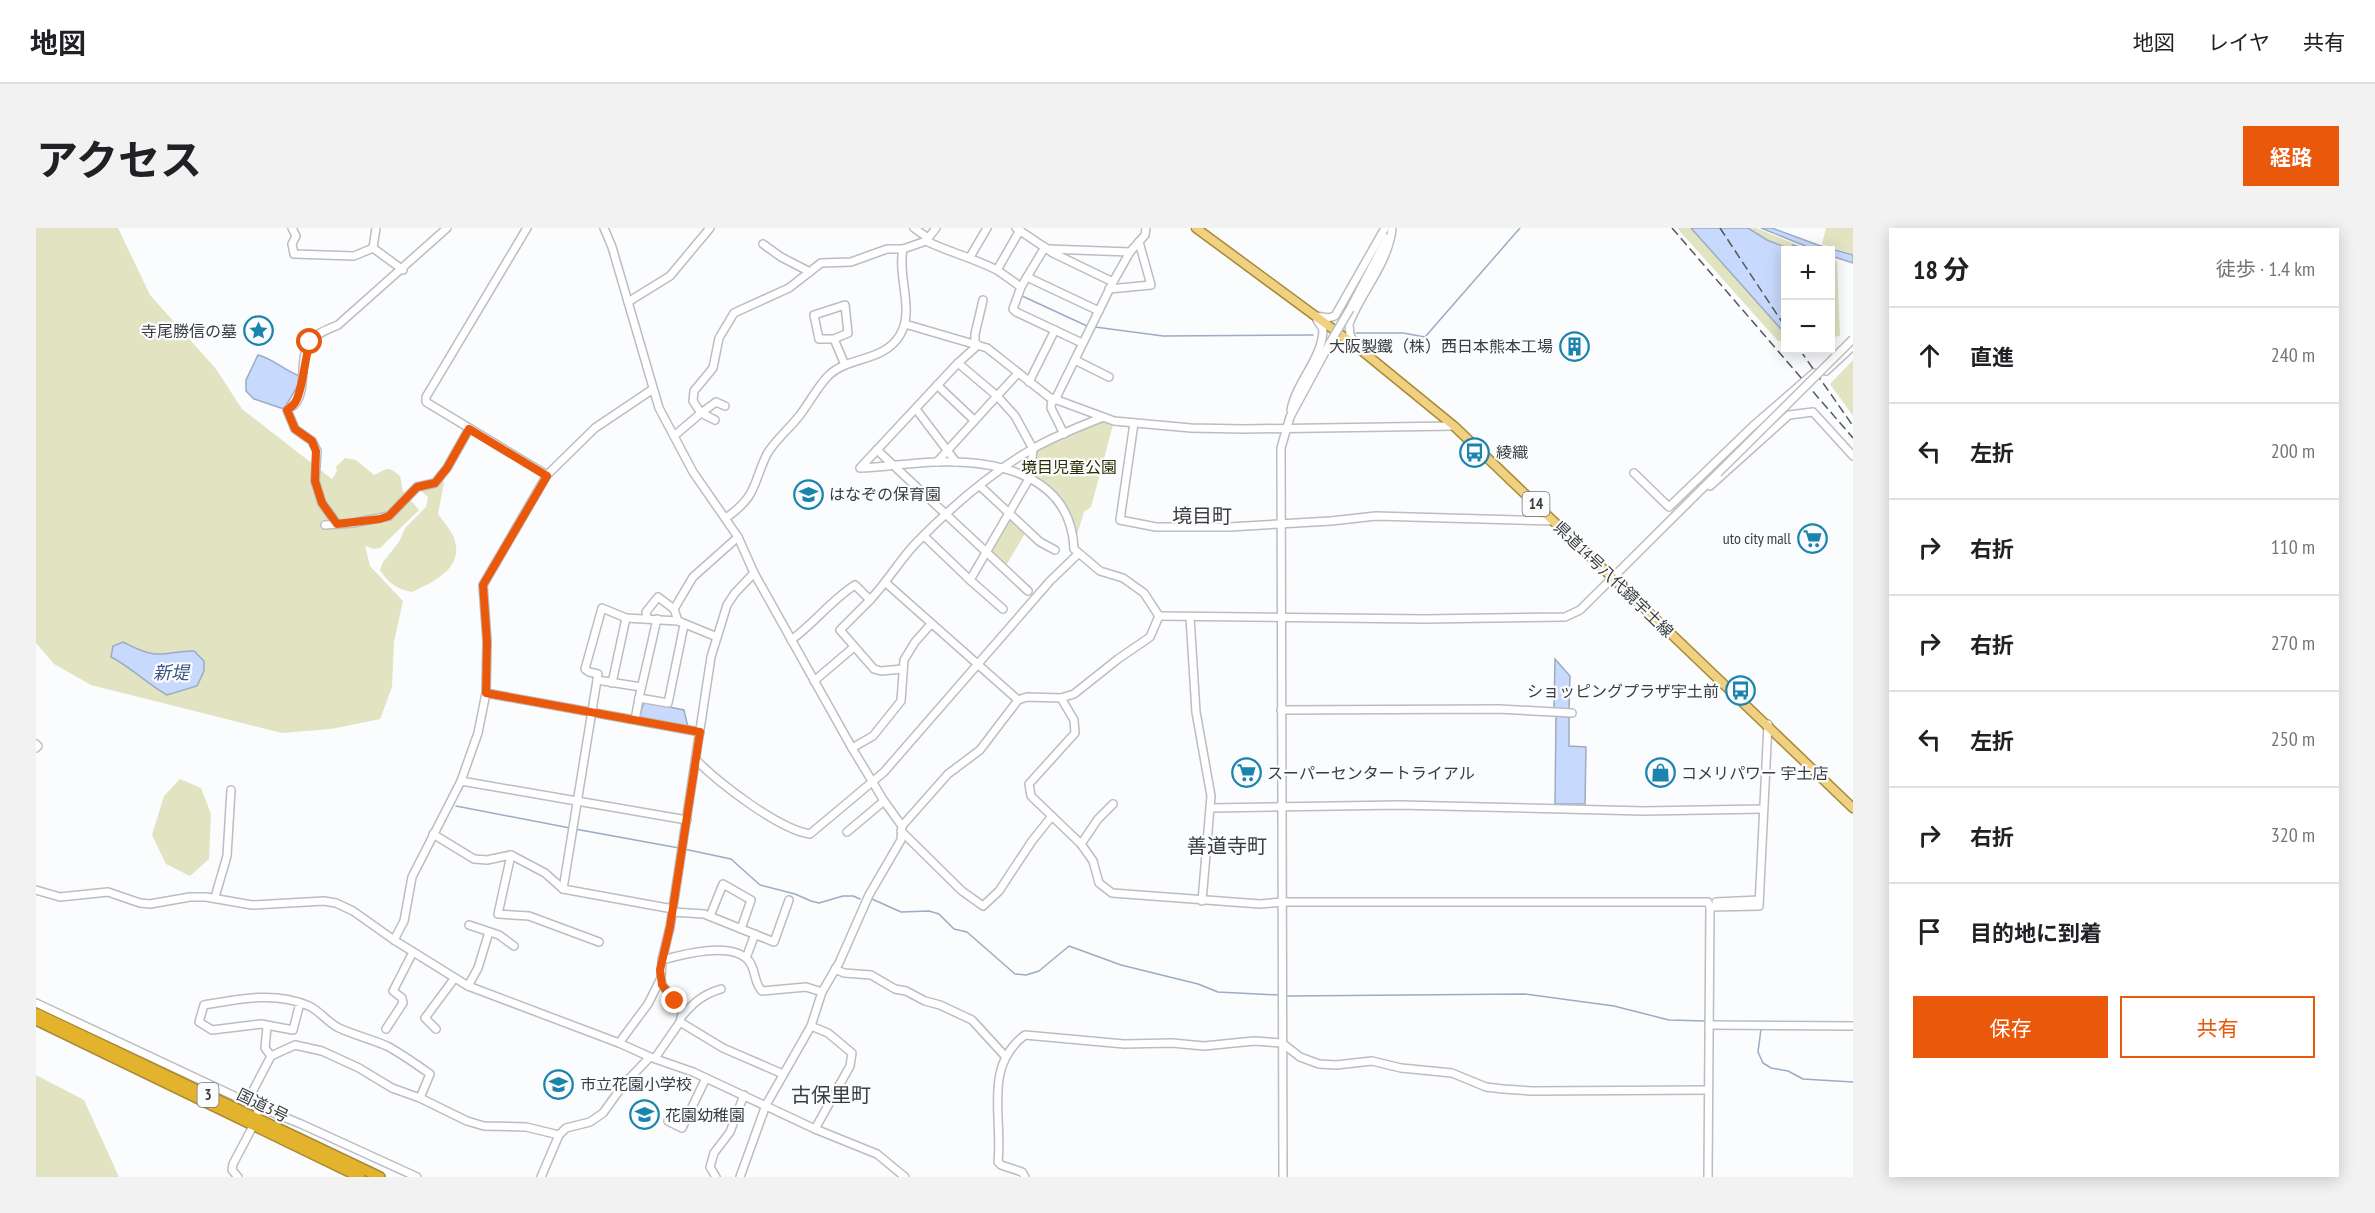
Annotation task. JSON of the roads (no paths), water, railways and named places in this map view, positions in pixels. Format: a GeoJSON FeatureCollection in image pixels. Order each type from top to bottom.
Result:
{"type":"FeatureCollection","features":[{"type":"Feature","properties":{"kind":"highway","name":"国道3号"},"geometry":{"type":"LineString","coordinates":[[36,1012],[360,1177]]}},
{"type":"Feature","properties":{"kind":"highway","name":"国道3号"},"geometry":{"type":"LineString","coordinates":[[36,1020],[254,1122],[380,1177]]}},
{"type":"Feature","properties":{"kind":"main road","name":"県道14号八代鏡宇土線"},"geometry":{"type":"LineString","coordinates":[[1201,230],[1356,346],[1454,426],[1612,579],[1768,724],[1853,808]]}},
{"type":"Feature","properties":{"kind":"street"},"geometry":{"type":"LineString","coordinates":[[292,228],[296,237],[292,244],[294,254],[354,256],[373,248]]}},
{"type":"Feature","properties":{"kind":"street"},"geometry":{"type":"LineString","coordinates":[[373,248],[376,228]]}},
{"type":"Feature","properties":{"kind":"street"},"geometry":{"type":"LineString","coordinates":[[337,524],[322,503],[315,481],[316,451],[312,441],[295,429],[287,410],[294,405],[301,389],[310,342],[321,333],[338,325],[403,270],[447,228]]}},
{"type":"Feature","properties":{"kind":"street"},"geometry":{"type":"LineString","coordinates":[[527,228],[426,397],[426,402],[547,476]]}},
{"type":"Feature","properties":{"kind":"street"},"geometry":{"type":"LineString","coordinates":[[604,228],[659,408],[707,496],[726,518],[738,537],[754,573],[791,640],[901,829],[962,891],[983,906],[999,891],[1032,840],[1052,816]]}},
{"type":"Feature","properties":{"kind":"street"},"geometry":{"type":"LineString","coordinates":[[628,302],[670,276],[710,228]]}},
{"type":"Feature","properties":{"kind":"street"},"geometry":{"type":"LineString","coordinates":[[914,228],[927,239],[952,252],[970,257],[997,270],[1021,288]]}},
{"type":"Feature","properties":{"kind":"street"},"geometry":{"type":"LineString","coordinates":[[715,420],[701,413],[693,401],[694,391],[713,368],[719,338],[734,313],[789,288],[821,262],[851,262],[886,249],[903,249],[927,239],[936,228]]}},
{"type":"Feature","properties":{"kind":"street"},"geometry":{"type":"LineString","coordinates":[[970,257],[987,228]]}},
{"type":"Feature","properties":{"kind":"street"},"geometry":{"type":"LineString","coordinates":[[1064,434],[1051,408],[1054,399],[1109,289],[1130,252],[1145,235],[1146,228]]}},
{"type":"Feature","properties":{"kind":"street"},"geometry":{"type":"LineString","coordinates":[[1314,316],[1328,318],[1335,316],[1385,228]]}},
{"type":"Feature","properties":{"kind":"street"},"geometry":{"type":"LineString","coordinates":[[1283,1177],[1281,448],[1290,417],[1392,228]]}},
{"type":"Feature","properties":{"kind":"street"},"geometry":{"type":"LineString","coordinates":[[1356,346],[1350,334],[1349,324],[1383,259],[1391,240],[1392,228]]}},
{"type":"Feature","properties":{"kind":"street"},"geometry":{"type":"LineString","coordinates":[[997,270],[1018,229],[1046,248],[1113,282]]}},
{"type":"Feature","properties":{"kind":"street"},"geometry":{"type":"LineString","coordinates":[[1109,289],[1151,285],[1139,242]]}},
{"type":"Feature","properties":{"kind":"street"},"geometry":{"type":"LineString","coordinates":[[763,244],[781,257],[810,272]]}},
{"type":"Feature","properties":{"kind":"street"},"geometry":{"type":"LineString","coordinates":[[373,248],[403,270]]}},
{"type":"Feature","properties":{"kind":"street"},"geometry":{"type":"LineString","coordinates":[[1046,248],[1130,252]]}},
{"type":"Feature","properties":{"kind":"street"},"geometry":{"type":"LineString","coordinates":[[1046,248],[1021,288],[1013,309],[1082,343]]}},
{"type":"Feature","properties":{"kind":"street"},"geometry":{"type":"LineString","coordinates":[[726,518],[743,506],[753,491],[767,454],[828,375],[888,347],[901,334],[905,324],[901,268],[903,249]]}},
{"type":"Feature","properties":{"kind":"street"},"geometry":{"type":"LineString","coordinates":[[1027,277],[1099,311]]}},
{"type":"Feature","properties":{"kind":"street"},"geometry":{"type":"LineString","coordinates":[[983,300],[977,344],[860,468],[956,462],[1002,469],[1030,477],[1041,484],[1058,501],[1068,517],[1074,549],[1078,554],[1100,571],[1124,578],[1144,593],[1159,616]]}},
{"type":"Feature","properties":{"kind":"street"},"geometry":{"type":"LineString","coordinates":[[845,304],[848,333],[834,339],[819,339],[814,315],[845,304]]}},
{"type":"Feature","properties":{"kind":"street"},"geometry":{"type":"LineString","coordinates":[[1290,417],[1293,399],[1322,344],[1322,326],[1314,316]]}},
{"type":"Feature","properties":{"kind":"street"},"geometry":{"type":"LineString","coordinates":[[905,324],[987,348],[1054,399],[1101,418],[1191,428],[1454,426]]}},
{"type":"Feature","properties":{"kind":"street"},"geometry":{"type":"LineString","coordinates":[[1029,382],[1055,330]]}},
{"type":"Feature","properties":{"kind":"street"},"geometry":{"type":"LineString","coordinates":[[1634,473],[1669,507],[1753,426],[1820,368],[1853,334]]}},
{"type":"Feature","properties":{"kind":"street"},"geometry":{"type":"LineString","coordinates":[[834,339],[845,366]]}},
{"type":"Feature","properties":{"kind":"street"},"geometry":{"type":"LineString","coordinates":[[1159,616],[1424,619],[1565,616],[1580,610],[1853,339]]}},
{"type":"Feature","properties":{"kind":"street"},"geometry":{"type":"LineString","coordinates":[[1826,371],[1853,346]]}},
{"type":"Feature","properties":{"kind":"street"},"geometry":{"type":"LineString","coordinates":[[1075,360],[1109,377]]}},
{"type":"Feature","properties":{"kind":"street"},"geometry":{"type":"LineString","coordinates":[[958,363],[997,396],[1015,416],[1033,449],[1030,477],[970,580]]}},
{"type":"Feature","properties":{"kind":"street"},"geometry":{"type":"LineString","coordinates":[[937,462],[1018,373]]}},
{"type":"Feature","properties":{"kind":"street"},"geometry":{"type":"LineString","coordinates":[[937,385],[974,420]]}},
{"type":"Feature","properties":{"kind":"street"},"geometry":{"type":"LineString","coordinates":[[394,940],[404,921],[412,877],[461,781],[478,733],[486,693],[487,642],[483,585],[547,476],[595,428],[653,389]]}},
{"type":"Feature","properties":{"kind":"street"},"geometry":{"type":"LineString","coordinates":[[674,436],[716,402],[725,406]]}},
{"type":"Feature","properties":{"kind":"street"},"geometry":{"type":"LineString","coordinates":[[916,409],[956,462]]}},
{"type":"Feature","properties":{"kind":"street"},"geometry":{"type":"LineString","coordinates":[[1682,508],[1725,475],[1789,415],[1813,412],[1853,456]]}},
{"type":"Feature","properties":{"kind":"street"},"geometry":{"type":"LineString","coordinates":[[902,669],[881,671],[874,669],[840,630],[886,583],[889,576],[945,514],[1002,469],[1033,449],[1101,418]]}},
{"type":"Feature","properties":{"kind":"street"},"geometry":{"type":"LineString","coordinates":[[1134,423],[1120,520],[1156,527],[1229,527],[1376,516],[1553,521]]}},
{"type":"Feature","properties":{"kind":"street"},"geometry":{"type":"LineString","coordinates":[[325,525],[389,516],[417,487],[435,483],[447,468],[469,429]]}},
{"type":"Feature","properties":{"kind":"street"},"geometry":{"type":"LineString","coordinates":[[877,450],[1028,591]]}},
{"type":"Feature","properties":{"kind":"street"},"geometry":{"type":"LineString","coordinates":[[980,486],[1040,542],[1055,550]]}},
{"type":"Feature","properties":{"kind":"street"},"geometry":{"type":"LineString","coordinates":[[924,536],[1003,609]]}},
{"type":"Feature","properties":{"kind":"street"},"geometry":{"type":"LineString","coordinates":[[674,609],[693,577],[738,537]]}},
{"type":"Feature","properties":{"kind":"street"},"geometry":{"type":"LineString","coordinates":[[696,760],[728,790],[770,815],[810,834],[884,772],[1050,582],[1078,554]]}},
{"type":"Feature","properties":{"kind":"street"},"geometry":{"type":"LineString","coordinates":[[683,1014],[662,985],[662,960],[687,820],[711,657],[727,605],[754,573]]}},
{"type":"Feature","properties":{"kind":"street"},"geometry":{"type":"LineString","coordinates":[[886,583],[1018,700]]}},
{"type":"Feature","properties":{"kind":"street"},"geometry":{"type":"LineString","coordinates":[[791,640],[806,629],[843,592],[855,585],[870,600]]}},
{"type":"Feature","properties":{"kind":"street"},"geometry":{"type":"LineString","coordinates":[[639,698],[668,703],[681,623],[674,609],[658,597],[646,612],[647,618]]}},
{"type":"Feature","properties":{"kind":"street"},"geometry":{"type":"LineString","coordinates":[[563,889],[598,674],[585,669],[600,611],[602,608],[626,618],[647,618],[681,623],[717,637]]}},
{"type":"Feature","properties":{"kind":"street"},"geometry":{"type":"LineString","coordinates":[[740,1177],[766,1105],[811,1026],[822,992],[869,895],[901,840],[901,829],[948,774],[980,750],[1018,700],[1061,698],[1074,694],[1150,637],[1159,616]]}},
{"type":"Feature","properties":{"kind":"street"},"geometry":{"type":"LineString","coordinates":[[1190,617],[1196,712],[1211,796],[1202,901]]}},
{"type":"Feature","properties":{"kind":"street"},"geometry":{"type":"LineString","coordinates":[[612,683],[626,618]]}},
{"type":"Feature","properties":{"kind":"street"},"geometry":{"type":"LineString","coordinates":[[635,720],[657,619]]}},
{"type":"Feature","properties":{"kind":"street"},"geometry":{"type":"LineString","coordinates":[[852,748],[873,736],[901,701],[902,669],[911,648],[931,624]]}},
{"type":"Feature","properties":{"kind":"street"},"geometry":{"type":"LineString","coordinates":[[814,681],[854,646]]}},
{"type":"Feature","properties":{"kind":"street"},"geometry":{"type":"LineString","coordinates":[[597,680],[641,687]]}},
{"type":"Feature","properties":{"kind":"street"},"geometry":{"type":"LineString","coordinates":[[486,693],[700,732]]}},
{"type":"Feature","properties":{"kind":"street"},"geometry":{"type":"LineString","coordinates":[[1061,698],[1074,720],[1075,733],[1029,784],[1029,788],[1031,796],[1081,844],[1093,861],[1099,883],[1112,893],[1260,904],[1283,902],[1759,906],[1768,724]]}},
{"type":"Feature","properties":{"kind":"street"},"geometry":{"type":"LineString","coordinates":[[1281,710],[1499,709],[1572,713]]}},
{"type":"Feature","properties":{"kind":"street"},"geometry":{"type":"LineString","coordinates":[[461,781],[687,820]]}},
{"type":"Feature","properties":{"kind":"street"},"geometry":{"type":"LineString","coordinates":[[215,897],[227,856],[231,790]]}},
{"type":"Feature","properties":{"kind":"street"},"geometry":{"type":"LineString","coordinates":[[847,832],[884,801]]}},
{"type":"Feature","properties":{"kind":"street"},"geometry":{"type":"LineString","coordinates":[[1081,844],[1098,819],[1113,804]]}},
{"type":"Feature","properties":{"kind":"street"},"geometry":{"type":"LineString","coordinates":[[1211,808],[1400,805],[1644,811],[1763,809]]}},
{"type":"Feature","properties":{"kind":"street"},"geometry":{"type":"LineString","coordinates":[[433,834],[474,860],[511,855],[545,873],[563,889],[672,911],[710,916],[774,942],[789,900]]}},
{"type":"Feature","properties":{"kind":"street"},"geometry":{"type":"LineString","coordinates":[[511,855],[498,914],[529,916],[599,942]]}},
{"type":"Feature","properties":{"kind":"street"},"geometry":{"type":"LineString","coordinates":[[710,916],[723,884],[751,900],[741,929]]}},
{"type":"Feature","properties":{"kind":"street"},"geometry":{"type":"LineString","coordinates":[[36,890],[60,897],[108,892],[150,904],[190,897],[215,897],[252,905],[324,901],[336,903],[468,986],[706,1077],[816,1129],[877,1154],[905,1177]]}},
{"type":"Feature","properties":{"kind":"street"},"geometry":{"type":"LineString","coordinates":[[1708,1177],[1709,905]]}},
{"type":"Feature","properties":{"kind":"street"},"geometry":{"type":"LineString","coordinates":[[469,925],[499,935],[514,946]]}},
{"type":"Feature","properties":{"kind":"street"},"geometry":{"type":"LineString","coordinates":[[468,986],[478,968],[489,932]]}},
{"type":"Feature","properties":{"kind":"street"},"geometry":{"type":"LineString","coordinates":[[746,958],[755,934]]}},
{"type":"Feature","properties":{"kind":"street"},"geometry":{"type":"LineString","coordinates":[[662,960],[702,951],[725,950],[746,958],[755,973],[758,987],[762,991],[806,987],[822,992]]}},
{"type":"Feature","properties":{"kind":"street"},"geometry":{"type":"LineString","coordinates":[[386,1029],[403,1003],[402,998],[393,991],[413,952]]}},
{"type":"Feature","properties":{"kind":"street"},"geometry":{"type":"LineString","coordinates":[[835,969],[844,973],[871,975],[896,989],[906,991],[972,1020],[1005,1056]]}},
{"type":"Feature","properties":{"kind":"street"},"geometry":{"type":"LineString","coordinates":[[619,1043],[648,1004],[661,978]]}},
{"type":"Feature","properties":{"kind":"street"},"geometry":{"type":"LineString","coordinates":[[436,1029],[425,1018],[454,979]]}},
{"type":"Feature","properties":{"kind":"street"},"geometry":{"type":"LineString","coordinates":[[541,1177],[559,1136],[566,1128],[591,1122],[603,1113],[624,1084],[653,1058],[692,1004],[707,993],[721,989]]}},
{"type":"Feature","properties":{"kind":"street"},"geometry":{"type":"LineString","coordinates":[[300,1003],[293,1030],[267,1027],[261,1024],[212,1030],[199,1022],[204,1005],[212,1003],[256,997],[281,998],[300,1003],[311,1006],[336,1027],[386,1046],[430,1074],[420,1098]]}},
{"type":"Feature","properties":{"kind":"street"},"geometry":{"type":"LineString","coordinates":[[36,1003],[247,1102],[417,1177]]}},
{"type":"Feature","properties":{"kind":"street"},"geometry":{"type":"LineString","coordinates":[[680,1022],[723,1048],[783,1074]]}},
{"type":"Feature","properties":{"kind":"street"},"geometry":{"type":"LineString","coordinates":[[1709,1025],[1853,1026]]}},
{"type":"Feature","properties":{"kind":"street"},"geometry":{"type":"LineString","coordinates":[[811,1026],[828,1033],[853,1056],[850,1066],[816,1129]]}},
{"type":"Feature","properties":{"kind":"street"},"geometry":{"type":"LineString","coordinates":[[267,1027],[265,1048],[271,1056]]}},
{"type":"Feature","properties":{"kind":"street"},"geometry":{"type":"LineString","coordinates":[[1025,1177],[1022,1172],[1001,1166],[998,1161],[1000,1145],[996,1093],[1005,1056],[1025,1035],[1124,1044],[1172,1042],[1204,1046],[1254,1041],[1282,1043],[1300,1057],[1319,1064],[1336,1065],[1372,1061],[1401,1068],[1452,1073],[1486,1087],[1532,1091],[1708,1090]]}},
{"type":"Feature","properties":{"kind":"street"},"geometry":{"type":"LineString","coordinates":[[247,1102],[271,1056],[296,1045],[322,1051],[392,1088],[420,1098],[467,1121],[484,1126],[526,1127],[559,1136]]}},
{"type":"Feature","properties":{"kind":"street"},"geometry":{"type":"LineString","coordinates":[[668,1121],[682,1128],[706,1077]]}},
{"type":"Feature","properties":{"kind":"street"},"geometry":{"type":"LineString","coordinates":[[716,1177],[710,1167],[714,1153],[730,1132],[744,1095]]}},
{"type":"Feature","properties":{"kind":"street"},"geometry":{"type":"LineString","coordinates":[[238,1177],[232,1170],[233,1164],[259,1107]]}},
{"type":"Feature","properties":{"kind":"water"},"geometry":{"type":"Polygon","coordinates":[[[1691,228],[1748,228],[1767,240],[1782,246],[1781,329],[1691,228]]]}},
{"type":"Feature","properties":{"kind":"water"},"geometry":{"type":"Polygon","coordinates":[[[1761,228],[1772,228],[1822,246],[1805,246],[1761,228]]]}},
{"type":"Feature","properties":{"kind":"water"},"geometry":{"type":"Polygon","coordinates":[[[1835,250],[1853,255],[1853,263],[1835,257],[1835,250]]]}},
{"type":"Feature","properties":{"kind":"water"},"geometry":{"type":"Polygon","coordinates":[[[258,355],[300,376],[297,387],[284,409],[254,399],[246,391],[246,380],[258,355]]]}},
{"type":"Feature","properties":{"kind":"water","name":"新堤"},"geometry":{"type":"Polygon","coordinates":[[[123,642],[155,654],[194,651],[204,661],[204,671],[197,686],[167,695],[111,657],[113,646],[123,642]]]}},
{"type":"Feature","properties":{"kind":"water"},"geometry":{"type":"Polygon","coordinates":[[[1555,659],[1570,676],[1569,710],[1554,709],[1555,659]]]}},
{"type":"Feature","properties":{"kind":"water"},"geometry":{"type":"Polygon","coordinates":[[[644,702],[684,710],[688,727],[639,718],[644,702]]]}},
{"type":"Feature","properties":{"kind":"water"},"geometry":{"type":"Polygon","coordinates":[[[1556,716],[1569,717],[1569,746],[1586,747],[1585,804],[1555,804],[1556,716]]]}},
{"type":"Feature","properties":{"kind":"waterway"},"geometry":{"type":"LineString","coordinates":[[1356,333],[1403,333],[1425,337],[1520,228]]}},
{"type":"Feature","properties":{"kind":"waterway"},"geometry":{"type":"LineString","coordinates":[[1020,295],[1087,326]]}},
{"type":"Feature","properties":{"kind":"waterway"},"geometry":{"type":"LineString","coordinates":[[1095,327],[1163,336],[1313,335]]}},
{"type":"Feature","properties":{"kind":"waterway"},"geometry":{"type":"LineString","coordinates":[[456,806],[570,828]]}},
{"type":"Feature","properties":{"kind":"waterway"},"geometry":{"type":"LineString","coordinates":[[575,829],[679,848]]}},
{"type":"Feature","properties":{"kind":"waterway"},"geometry":{"type":"LineString","coordinates":[[684,849],[731,859],[760,885],[795,894],[811,901],[819,903],[843,896],[860,899]]}},
{"type":"Feature","properties":{"kind":"waterway"},"geometry":{"type":"LineString","coordinates":[[872,899],[901,912],[929,911],[939,914],[954,929],[967,932],[1015,974],[1026,975],[1039,971],[1069,946],[1121,965],[1198,984],[1218,992],[1279,995]]}},
{"type":"Feature","properties":{"kind":"waterway"},"geometry":{"type":"LineString","coordinates":[[1287,996],[1525,994],[1614,1006],[1669,1020],[1706,1021]]}},
{"type":"Feature","properties":{"kind":"waterway"},"geometry":{"type":"LineString","coordinates":[[1761,1029],[1758,1052],[1763,1063],[1771,1068],[1788,1071],[1803,1079],[1853,1082]]}},
{"type":"Feature","properties":{"kind":"railway"},"geometry":{"type":"LineString","coordinates":[[1672,228],[1853,438]]}},
{"type":"Feature","properties":{"kind":"railway"},"geometry":{"type":"LineString","coordinates":[[1720,228],[1781,320]]}},
{"type":"Feature","properties":{"kind":"railway"},"geometry":{"type":"LineString","coordinates":[[1803,354],[1853,426]]}},
{"type":"Feature","properties":{"kind":"place","name":"寺尾勝信の墓"},"geometry":{"type":"Point","coordinates":[258,331]}},
{"type":"Feature","properties":{"kind":"place","name":"大阪製鐵（株）西日本熊本工場"},"geometry":{"type":"Point","coordinates":[1574,346]}},
{"type":"Feature","properties":{"kind":"place","name":"綾織"},"geometry":{"type":"Point","coordinates":[1475,452]}},
{"type":"Feature","properties":{"kind":"place","name":"はなぞの保育園"},"geometry":{"type":"Point","coordinates":[808,494]}},
{"type":"Feature","properties":{"kind":"place","name":"uto city mall"},"geometry":{"type":"Point","coordinates":[1812,538]}},
{"type":"Feature","properties":{"kind":"place","name":"ショッピングプラザ宇土前"},"geometry":{"type":"Point","coordinates":[1740,691]}},
{"type":"Feature","properties":{"kind":"place","name":"スーパーセンタートライアル"},"geometry":{"type":"Point","coordinates":[1246,773]}},
{"type":"Feature","properties":{"kind":"place","name":"コメリパワー 宇土店"},"geometry":{"type":"Point","coordinates":[1660,773]}},
{"type":"Feature","properties":{"kind":"place","name":"市立花園小学校"},"geometry":{"type":"Point","coordinates":[559,1084]}},
{"type":"Feature","properties":{"kind":"place","name":"花園幼稚園"},"geometry":{"type":"Point","coordinates":[644,1115]}},
{"type":"Feature","properties":{"kind":"district","name":"境目町"},"geometry":{"type":"Point","coordinates":[1202,516]}},
{"type":"Feature","properties":{"kind":"district","name":"善道寺町"},"geometry":{"type":"Point","coordinates":[1227,846]}},
{"type":"Feature","properties":{"kind":"district","name":"古保里町"},"geometry":{"type":"Point","coordinates":[831,1095]}},
{"type":"Feature","properties":{"kind":"park label","name":"境目児童公園"},"geometry":{"type":"Point","coordinates":[1069,467]}}]}
